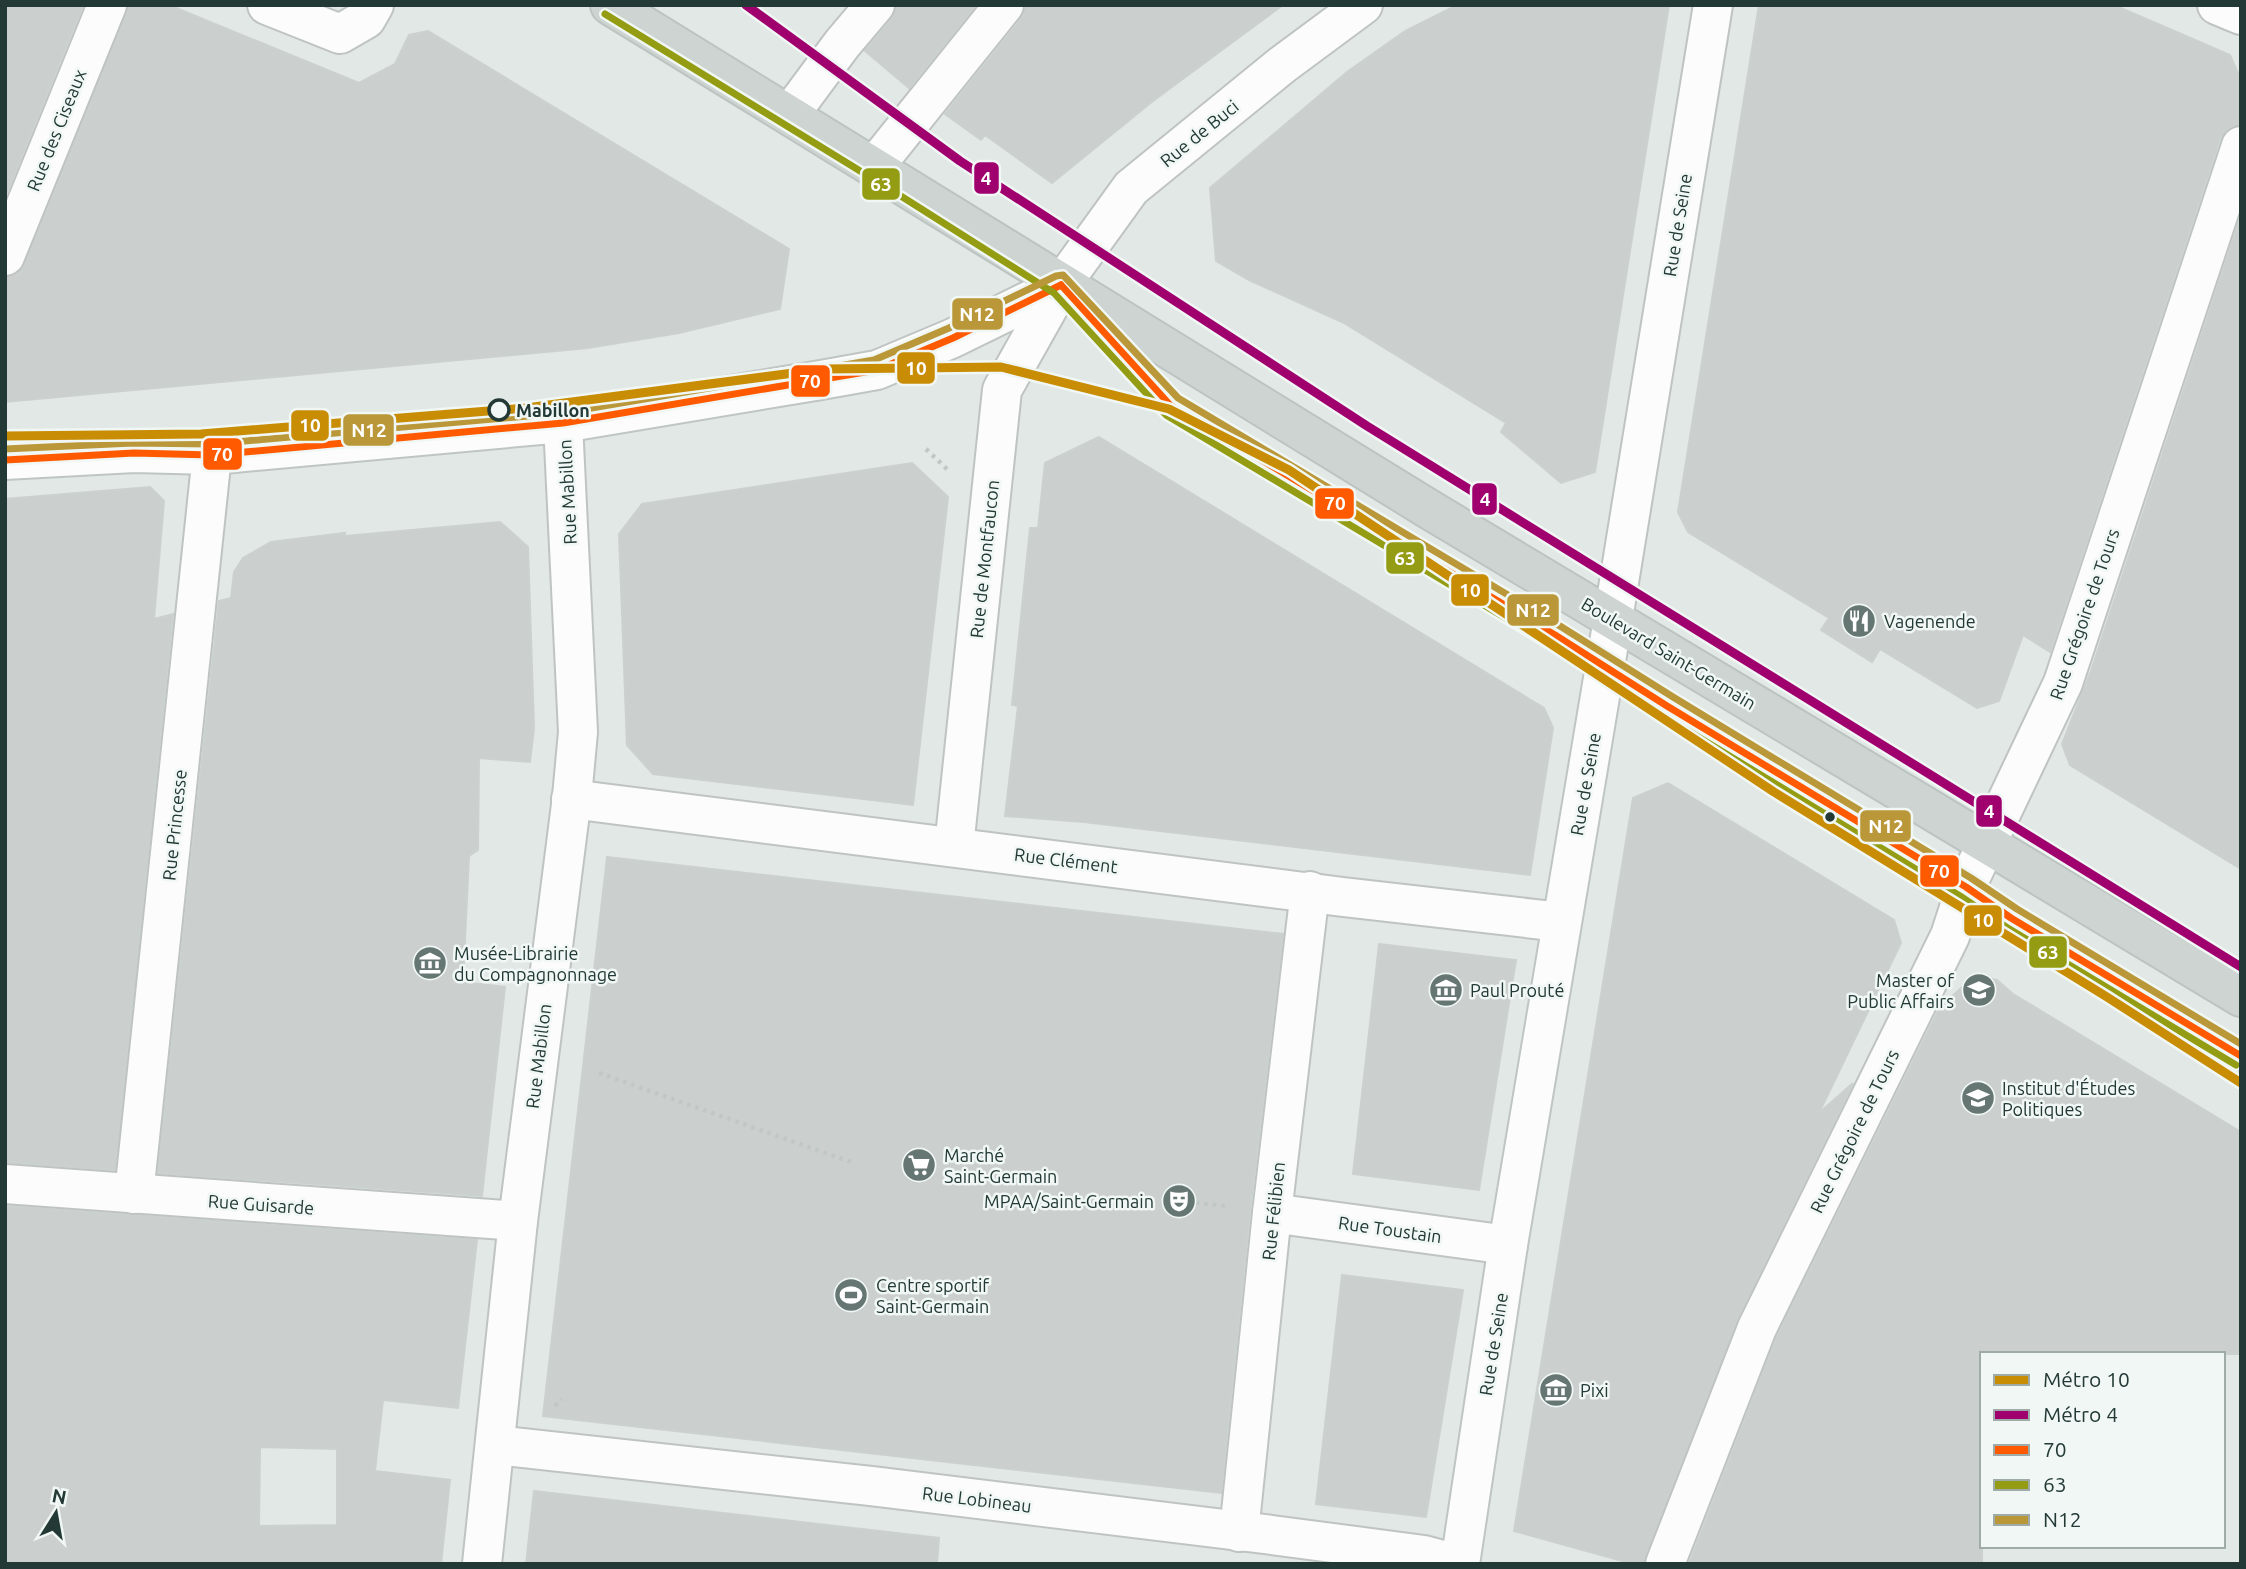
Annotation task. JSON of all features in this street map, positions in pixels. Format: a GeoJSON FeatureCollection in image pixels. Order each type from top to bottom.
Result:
{"type":"FeatureCollection","features":[{"type":"Feature","properties":{"kind":"main road","name":"Boulevard Saint-Germain"},"geometry":{"type":"LineString","coordinates":[[610,5],[874,166],[1061,285],[2241,997]]}},
{"type":"Feature","properties":{"kind":"street","name":"Rue des Ciseaux"},"geometry":{"type":"LineString","coordinates":[[5,256],[107,5]]}},
{"type":"Feature","properties":{"kind":"street"},"geometry":{"type":"LineString","coordinates":[[267,5],[340,34],[366,19],[374,5]]}},
{"type":"Feature","properties":{"kind":"street"},"geometry":{"type":"LineString","coordinates":[[790,114],[875,5]]}},
{"type":"Feature","properties":{"kind":"street"},"geometry":{"type":"LineString","coordinates":[[874,166],[1004,5]]}},
{"type":"Feature","properties":{"kind":"street","name":"Rue de Buci"},"geometry":{"type":"LineString","coordinates":[[1061,285],[1131,188],[1282,65],[1363,5]]}},
{"type":"Feature","properties":{"kind":"street","name":"Rue de Seine"},"geometry":{"type":"LineString","coordinates":[[1459,1564],[1508,1245],[1713,5]]}},
{"type":"Feature","properties":{"kind":"street"},"geometry":{"type":"LineString","coordinates":[[2217,5],[2241,15]]}},
{"type":"Feature","properties":{"kind":"street","name":"Rue Grégoire de Tours"},"geometry":{"type":"LineString","coordinates":[[1665,1564],[1757,1328],[1950,936],[1966,887],[2063,683],[2241,146]]}},
{"type":"Feature","properties":{"kind":"street"},"geometry":{"type":"LineString","coordinates":[[5,460],[134,453],[212,455],[563,422],[877,370],[953,338],[1061,285]]}},
{"type":"Feature","properties":{"kind":"street","name":"Rue de Montfaucon"},"geometry":{"type":"LineString","coordinates":[[954,847],[1002,390],[1061,285]]}},
{"type":"Feature","properties":{"kind":"street","name":"Rue Mabillon"},"geometry":{"type":"LineString","coordinates":[[482,1564],[518,1221],[578,732],[563,422]]}},
{"type":"Feature","properties":{"kind":"street","name":"Rue Princesse"},"geometry":{"type":"LineString","coordinates":[[134,1195],[212,455]]}},
{"type":"Feature","properties":{"kind":"street","name":"Rue Clément"},"geometry":{"type":"LineString","coordinates":[[571,799],[1561,922]]}},
{"type":"Feature","properties":{"kind":"street","name":"Rue Félibien"},"geometry":{"type":"LineString","coordinates":[[1239,1532],[1272,1213],[1310,891]]}},
{"type":"Feature","properties":{"kind":"street","name":"Rue Guisarde"},"geometry":{"type":"LineString","coordinates":[[5,1184],[518,1221]]}},
{"type":"Feature","properties":{"kind":"street","name":"Rue Toustain"},"geometry":{"type":"LineString","coordinates":[[1272,1213],[1508,1245]]}},
{"type":"Feature","properties":{"kind":"street","name":"Rue Lobineau"},"geometry":{"type":"LineString","coordinates":[[496,1445],[882,1487],[1424,1555],[1459,1564]]}},
{"type":"Feature","properties":{"kind":"lane","name":"Boulevard Saint-Germain"},"geometry":{"type":"LineString","coordinates":[[1061,285],[1171,406],[1604,665],[1966,887],[2011,918],[2241,1056]]}},
{"type":"Feature","properties":{"kind":"path"},"geometry":{"type":"LineString","coordinates":[[926,449],[953,475]]}},
{"type":"Feature","properties":{"kind":"path"},"geometry":{"type":"LineString","coordinates":[[599,1073],[851,1162]]}},
{"type":"Feature","properties":{"kind":"building"},"geometry":{"type":"Polygon","coordinates":[[[5,5],[83,5],[5,197],[5,5]]]}},
{"type":"Feature","properties":{"kind":"building"},"geometry":{"type":"Polygon","coordinates":[[[128,5],[169,5],[359,83],[395,64],[409,35],[428,31],[789,249],[780,309],[679,333],[588,348],[5,402],[5,277],[18,274],[25,264],[128,5]]]}},
{"type":"Feature","properties":{"kind":"building"},"geometry":{"type":"Polygon","coordinates":[[[896,5],[976,5],[909,88],[865,51],[892,19],[896,5]]]}},
{"type":"Feature","properties":{"kind":"building"},"geometry":{"type":"Polygon","coordinates":[[[1025,5],[1283,5],[1153,101],[1052,183],[985,135],[981,140],[945,114],[1021,19],[1025,5]]]}},
{"type":"Feature","properties":{"kind":"building"},"geometry":{"type":"Polygon","coordinates":[[[1457,5],[1669,5],[1595,472],[1561,483],[1501,432],[1506,423],[1344,323],[1249,280],[1216,261],[1210,188],[1347,72],[1405,31],[1457,5]]]}},
{"type":"Feature","properties":{"kind":"building"},"geometry":{"type":"Polygon","coordinates":[[[1759,5],[2114,5],[2230,55],[2241,80],[2241,125],[2227,129],[2220,139],[2050,652],[2023,635],[1999,701],[1977,708],[1880,649],[1872,662],[1821,630],[1829,618],[1688,532],[1678,512],[1759,5]]]}},
{"type":"Feature","properties":{"kind":"building"},"geometry":{"type":"Polygon","coordinates":[[[2241,216],[2241,869],[2070,765],[2062,744],[2091,671],[2241,216]]]}},
{"type":"Feature","properties":{"kind":"building"},"geometry":{"type":"Polygon","coordinates":[[[1099,437],[1544,708],[1553,728],[1530,875],[1084,822],[1005,816],[1018,706],[1012,705],[1030,528],[1038,528],[1045,463],[1099,437]]]}},
{"type":"Feature","properties":{"kind":"building"},"geometry":{"type":"Polygon","coordinates":[[[912,463],[948,497],[913,805],[653,774],[627,745],[619,534],[642,504],[912,463]]]}},
{"type":"Feature","properties":{"kind":"building"},"geometry":{"type":"Polygon","coordinates":[[[150,487],[164,501],[154,619],[173,614],[115,1170],[5,1162],[5,499],[150,487]]]}},
{"type":"Feature","properties":{"kind":"building"},"geometry":{"type":"Polygon","coordinates":[[[500,522],[528,547],[534,728],[530,762],[479,758],[478,850],[469,856],[463,982],[505,987],[482,1196],[158,1173],[219,601],[231,598],[234,572],[243,558],[271,542],[345,533],[345,536],[500,522]]]}},
{"type":"Feature","properties":{"kind":"building"},"geometry":{"type":"Polygon","coordinates":[[[1668,783],[1894,920],[1901,943],[1819,1113],[1853,1083],[1737,1320],[1644,1564],[1633,1564],[1514,1531],[1633,798],[1668,783]]]}},
{"type":"Feature","properties":{"kind":"building","name":"Marché Saint-Germain"},"geometry":{"type":"Polygon","coordinates":[[[607,857],[1283,934],[1250,1211],[1221,1493],[543,1416],[607,857]]]}},
{"type":"Feature","properties":{"kind":"building"},"geometry":{"type":"Polygon","coordinates":[[[1379,944],[1516,960],[1479,1190],[1353,1174],[1379,944]]]}},
{"type":"Feature","properties":{"kind":"building"},"geometry":{"type":"Polygon","coordinates":[[[1980,977],[1997,980],[2013,994],[2241,1132],[2241,1354],[1980,1352],[1982,1564],[1689,1564],[1777,1337],[1940,1007],[1970,980],[1980,977]]]}},
{"type":"Feature","properties":{"kind":"building"},"geometry":{"type":"Polygon","coordinates":[[[5,1206],[477,1240],[458,1408],[383,1400],[375,1471],[450,1480],[441,1564],[5,1564],[5,1206]],[[260,1447],[259,1526],[337,1525],[337,1449],[260,1447]]]}},
{"type":"Feature","properties":{"kind":"building"},"geometry":{"type":"Polygon","coordinates":[[[1342,1275],[1463,1290],[1426,1517],[1316,1504],[1342,1275]]]}},
{"type":"Feature","properties":{"kind":"building"},"geometry":{"type":"Polygon","coordinates":[[[534,1491],[939,1538],[937,1564],[526,1564],[534,1491]]]}},
{"type":"Feature","properties":{"kind":"metro line","name":"4"},"geometry":{"type":"LineString","coordinates":[[746,5],[960,161],[1367,426],[2241,967]]}},
{"type":"Feature","properties":{"kind":"metro line","name":"10"},"geometry":{"type":"LineString","coordinates":[[5,436],[201,434],[526,408],[824,369],[1001,367],[1169,409],[1289,470],[1774,792],[2107,997],[2241,1083]]}},
{"type":"Feature","properties":{"kind":"transit line","name":"63"},"geometry":{"type":"LineString","coordinates":[[605,14],[1054,293],[1166,415],[1549,644],[1960,896],[2006,927],[2236,1065]]}},
{"type":"Feature","properties":{"kind":"transit line","name":"N12"},"geometry":{"type":"LineString","coordinates":[[5,449],[133,443],[212,444],[562,413],[874,360],[1063,275],[1178,398],[1560,626],[1971,878],[2017,909],[2241,1044]]}},
{"type":"Feature","properties":{"kind":"transit line","name":"70"},"geometry":{"type":"LineString","coordinates":[[1061,285],[1171,406],[1555,635],[1966,887],[2011,918],[2241,1056]]}},
{"type":"Feature","properties":{"kind":"transit line","name":"70"},"geometry":{"type":"LineString","coordinates":[[5,460],[134,453],[212,455],[563,423],[877,370],[953,338],[1061,285]]}},
{"type":"Feature","properties":{"kind":"place","name":"Mabillon"},"geometry":{"type":"Point","coordinates":[499,410]}},
{"type":"Feature","properties":{"kind":"place","name":"Vagenende"},"geometry":{"type":"Point","coordinates":[1859,621]}},
{"type":"Feature","properties":{"kind":"place","name":"Musée-Librairie du Compagnonnage"},"geometry":{"type":"Point","coordinates":[430,963]}},
{"type":"Feature","properties":{"kind":"place","name":"Paul Prouté"},"geometry":{"type":"Point","coordinates":[1446,990]}},
{"type":"Feature","properties":{"kind":"place","name":"Master of Public Affairs"},"geometry":{"type":"Point","coordinates":[1979,990]}},
{"type":"Feature","properties":{"kind":"place","name":"Institut d'Études Politiques"},"geometry":{"type":"Point","coordinates":[1978,1098]}},
{"type":"Feature","properties":{"kind":"place","name":"Marché Saint-Germain"},"geometry":{"type":"Point","coordinates":[919,1165]}},
{"type":"Feature","properties":{"kind":"place","name":"MPAA/Saint-Germain"},"geometry":{"type":"Point","coordinates":[1179,1201]}},
{"type":"Feature","properties":{"kind":"place","name":"Centre sportif Saint-Germain"},"geometry":{"type":"Point","coordinates":[851,1295]}},
{"type":"Feature","properties":{"kind":"place","name":"Pixi"},"geometry":{"type":"Point","coordinates":[1556,1390]}}]}
